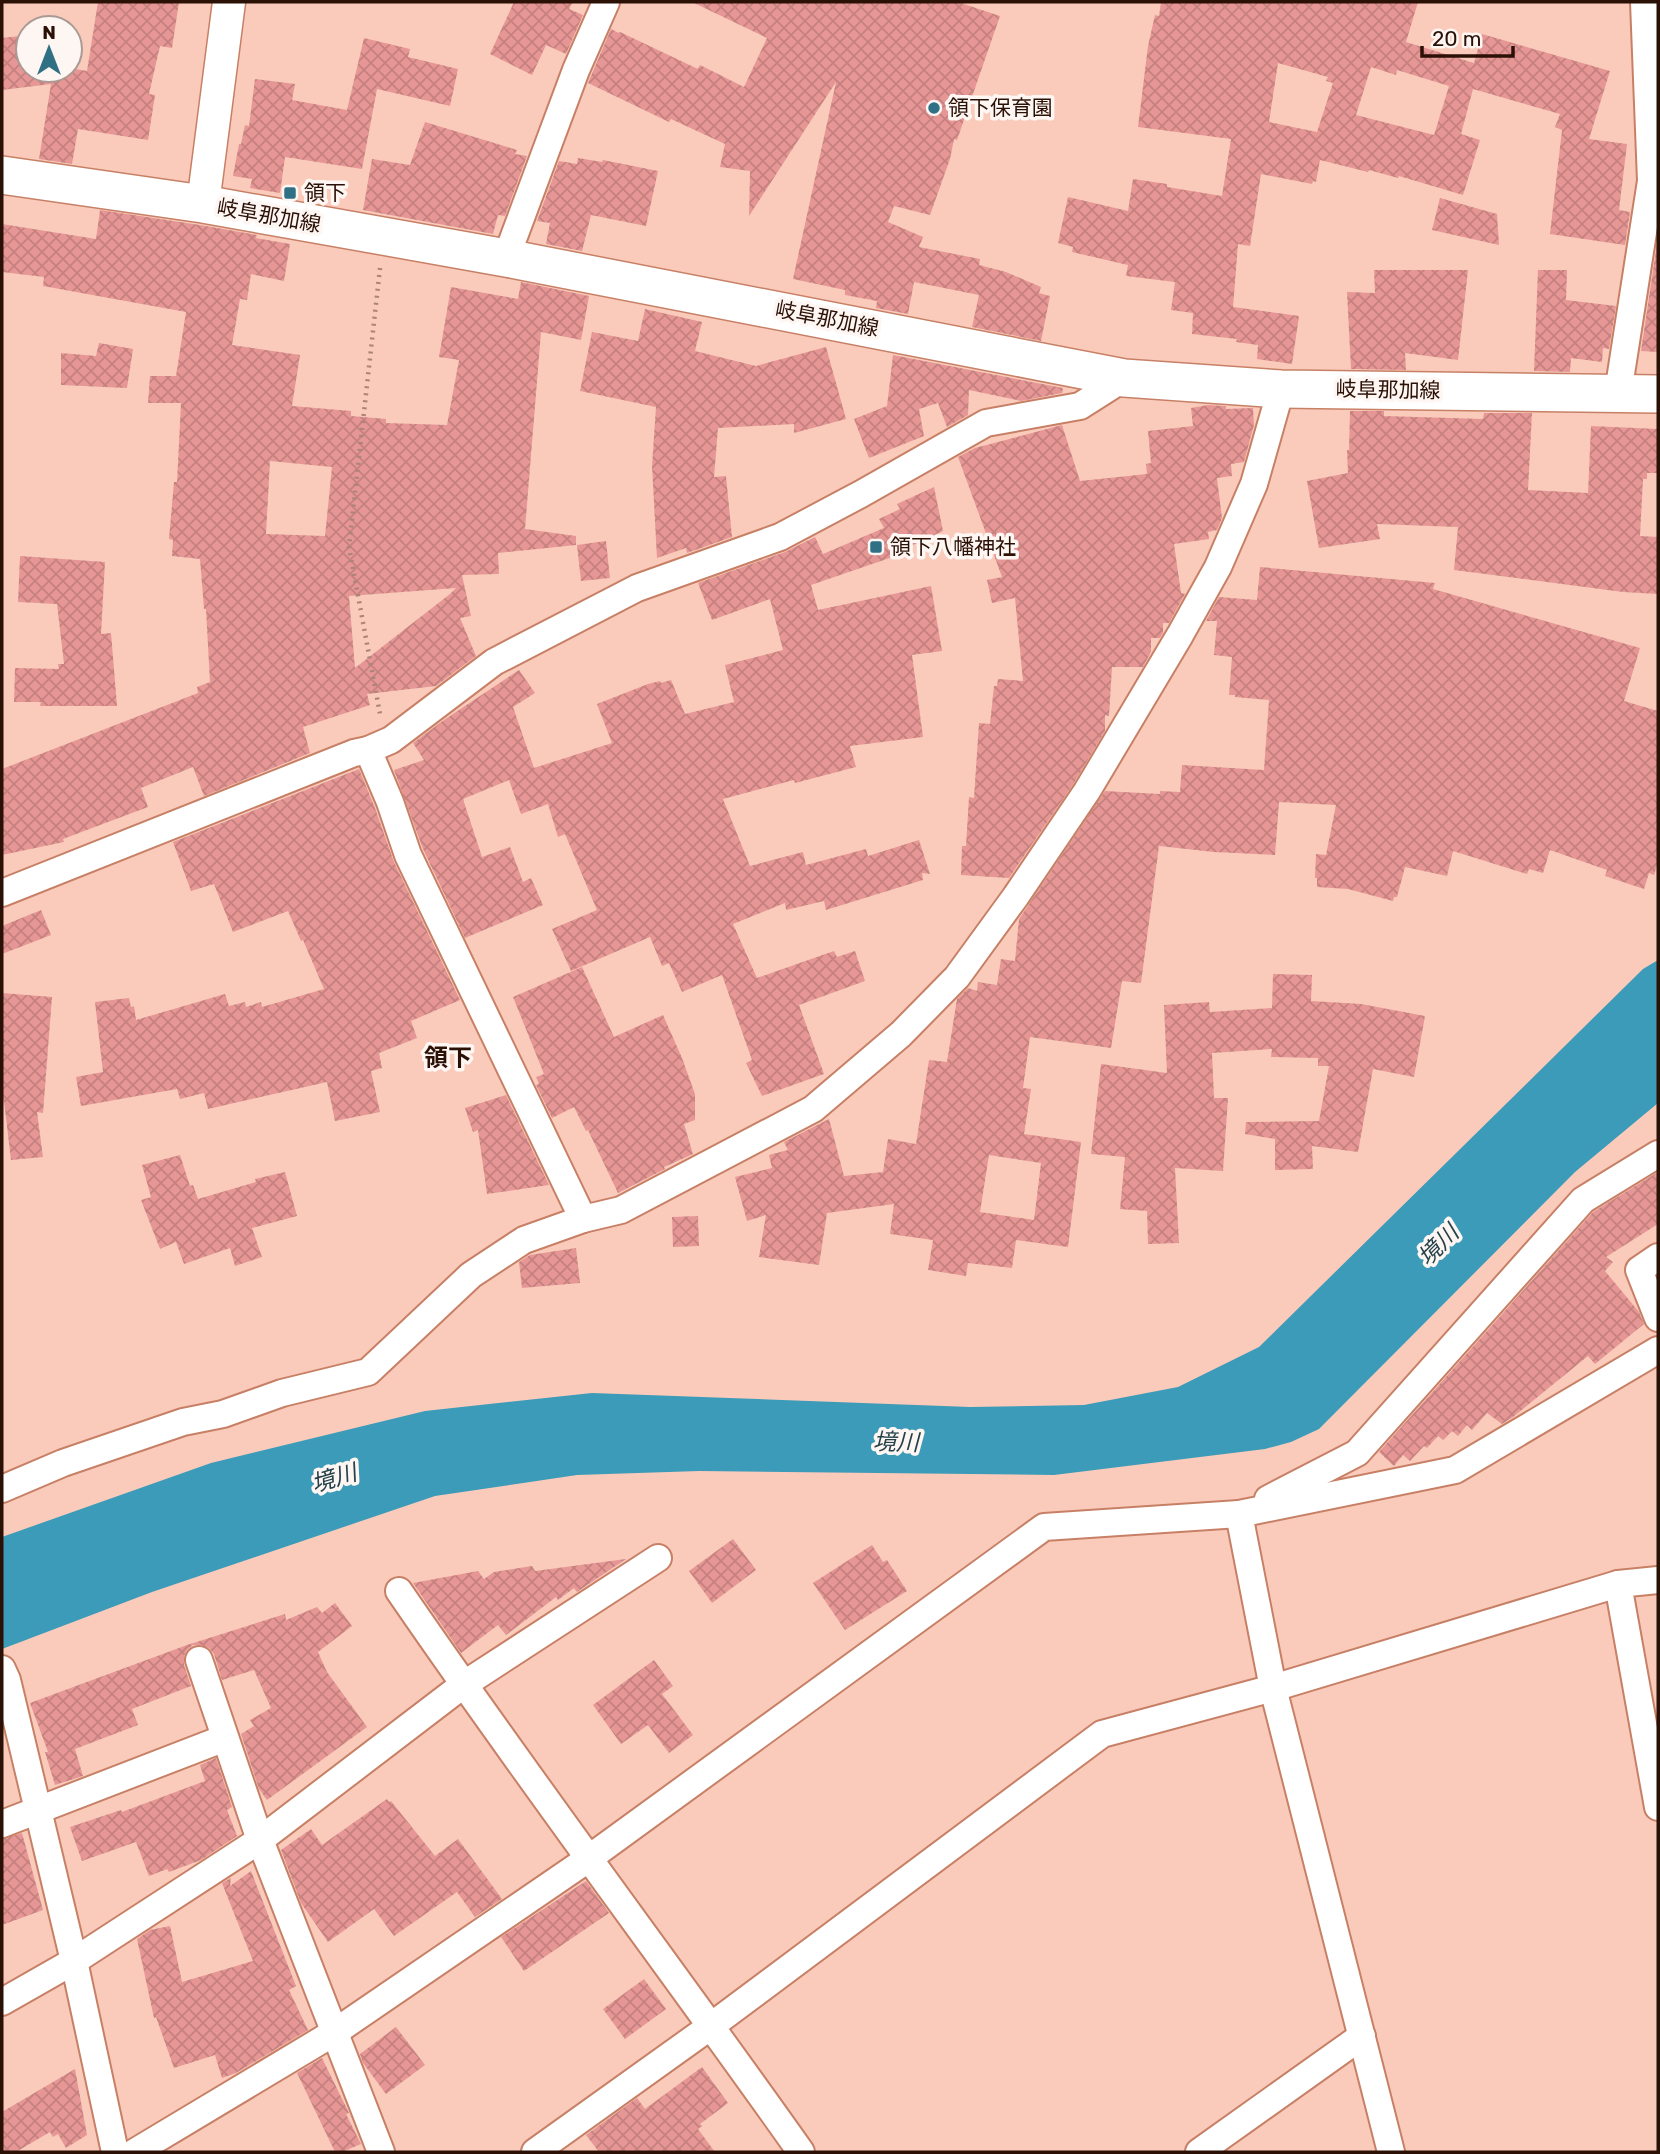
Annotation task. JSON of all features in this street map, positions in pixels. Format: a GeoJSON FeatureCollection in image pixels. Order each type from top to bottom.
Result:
{"type":"FeatureCollection","features":[{"type":"Feature","properties":{"kind":"main road","name":"岐阜那加線"},"geometry":{"type":"LineString","coordinates":[[2,175],[203,204],[506,258],[1124,378],[1281,389],[1658,394]]}},
{"type":"Feature","properties":{"kind":"street"},"geometry":{"type":"LineString","coordinates":[[203,204],[229,2]]}},
{"type":"Feature","properties":{"kind":"street"},"geometry":{"type":"LineString","coordinates":[[506,258],[576,70],[606,2]]}},
{"type":"Feature","properties":{"kind":"street"},"geometry":{"type":"LineString","coordinates":[[1618,393],[1651,181],[1644,2]]}},
{"type":"Feature","properties":{"kind":"street"},"geometry":{"type":"LineString","coordinates":[[2,893],[380,745],[494,662],[638,587],[780,537],[986,423],[1080,405],[1124,378]]}},
{"type":"Feature","properties":{"kind":"street"},"geometry":{"type":"LineString","coordinates":[[2,1489],[62,1463],[183,1422],[223,1414],[282,1393],[368,1372],[471,1275],[524,1240],[583,1219],[621,1210],[813,1109],[901,1034],[957,977],[1087,791],[1218,567],[1254,484],[1281,389]]}},
{"type":"Feature","properties":{"kind":"street"},"geometry":{"type":"LineString","coordinates":[[380,745],[390,802],[408,855],[583,1219]]}},
{"type":"Feature","properties":{"kind":"street"},"geometry":{"type":"LineString","coordinates":[[1239,1514],[1357,1453],[1583,1200],[1658,1154]]}},
{"type":"Feature","properties":{"kind":"street"},"geometry":{"type":"LineString","coordinates":[[1658,1256],[1639,1270],[1658,1318]]}},
{"type":"Feature","properties":{"kind":"street"},"geometry":{"type":"LineString","coordinates":[[135,2152],[335,2032],[588,1859],[1044,1527],[1239,1514],[1455,1470],[1658,1350]]}},
{"type":"Feature","properties":{"kind":"street"},"geometry":{"type":"LineString","coordinates":[[1239,1514],[1273,1688],[1391,2152]]}},
{"type":"Feature","properties":{"kind":"street"},"geometry":{"type":"LineString","coordinates":[[2,2002],[74,1961],[260,1840],[463,1685],[658,1558]]}},
{"type":"Feature","properties":{"kind":"street"},"geometry":{"type":"LineString","coordinates":[[535,2152],[711,2026],[1102,1734],[1273,1688],[1618,1584],[1658,1580]]}},
{"type":"Feature","properties":{"kind":"street"},"geometry":{"type":"LineString","coordinates":[[1618,1584],[1658,1807]]}},
{"type":"Feature","properties":{"kind":"street"},"geometry":{"type":"LineString","coordinates":[[399,1591],[463,1685],[801,2152]]}},
{"type":"Feature","properties":{"kind":"street"},"geometry":{"type":"LineString","coordinates":[[199,1660],[260,1840],[381,2152]]}},
{"type":"Feature","properties":{"kind":"street"},"geometry":{"type":"LineString","coordinates":[[5,1683],[74,1961],[115,2152]]}},
{"type":"Feature","properties":{"kind":"street"},"geometry":{"type":"LineString","coordinates":[[2,1824],[225,1738]]}},
{"type":"Feature","properties":{"kind":"street"},"geometry":{"type":"LineString","coordinates":[[1199,2152],[1362,2036]]}},
{"type":"Feature","properties":{"kind":"path"},"geometry":{"type":"LineString","coordinates":[[380,745],[379,713],[349,547],[383,237]]}},
{"type":"Feature","properties":{"kind":"water","name":"境川"},"geometry":{"type":"Polygon","coordinates":[[[1658,960],[1658,1103],[1575,1172],[1319,1429],[1291,1442],[1265,1449],[1054,1475],[699,1471],[577,1475],[435,1496],[152,1592],[2,1649],[2,1537],[211,1463],[425,1411],[592,1393],[970,1407],[1084,1405],[1178,1387],[1259,1347],[1643,969],[1658,960]]]}},
{"type":"Feature","properties":{"kind":"building"},"geometry":{"type":"Polygon","coordinates":[[[98,2],[179,2],[172,48],[160,46],[149,94],[155,95],[148,140],[78,129],[72,164],[39,159],[51,84],[84,84],[84,70],[87,71],[98,2]]]}},
{"type":"Feature","properties":{"kind":"building"},"geometry":{"type":"Polygon","coordinates":[[[514,2],[573,2],[569,9],[583,15],[566,54],[546,45],[532,75],[490,54],[514,2]]]}},
{"type":"Feature","properties":{"kind":"building"},"geometry":{"type":"Polygon","coordinates":[[[692,2],[958,2],[1000,16],[957,140],[954,139],[950,159],[930,215],[894,206],[888,222],[923,237],[919,247],[980,259],[979,265],[1006,272],[1041,287],[1039,293],[1050,296],[1041,341],[972,327],[979,295],[914,282],[908,314],[876,308],[877,301],[845,295],[845,290],[793,279],[836,82],[749,216],[750,171],[720,167],[725,144],[671,119],[669,122],[588,83],[611,29],[698,69],[700,65],[744,87],[767,38],[692,2]]]}},
{"type":"Feature","properties":{"kind":"building"},"geometry":{"type":"Polygon","coordinates":[[[1161,2],[1418,2],[1406,42],[1474,63],[1482,34],[1610,71],[1589,139],[1627,144],[1619,210],[1630,212],[1625,245],[1550,234],[1562,130],[1555,127],[1560,114],[1473,89],[1461,134],[1480,140],[1463,195],[1399,176],[1398,178],[1369,170],[1368,172],[1320,160],[1316,182],[1313,181],[1312,184],[1261,174],[1250,246],[1238,244],[1233,307],[1299,316],[1292,364],[1257,359],[1258,345],[1236,342],[1237,339],[1192,334],[1193,313],[1171,310],[1175,282],[1126,276],[1128,265],[1072,252],[1073,247],[1058,243],[1068,197],[1128,211],[1133,179],[1222,196],[1231,139],[1138,127],[1148,46],[1155,15],[1159,16],[1161,2]],[[1278,63],[1269,122],[1317,132],[1333,83],[1326,81],[1328,77],[1278,63]],[[1371,67],[1356,115],[1434,135],[1449,86],[1397,70],[1396,75],[1371,67]]]}},
{"type":"Feature","properties":{"kind":"building"},"geometry":{"type":"Polygon","coordinates":[[[14,37],[14,84],[51,84],[2,90],[2,38],[14,37]]]}},
{"type":"Feature","properties":{"kind":"building"},"geometry":{"type":"Polygon","coordinates":[[[364,38],[410,49],[408,57],[458,69],[450,106],[377,89],[362,169],[285,157],[280,193],[250,188],[252,179],[233,176],[245,125],[249,126],[255,79],[295,84],[292,100],[347,110],[364,38]]]}},
{"type":"Feature","properties":{"kind":"building"},"geometry":{"type":"Polygon","coordinates":[[[425,122],[517,150],[515,154],[527,156],[505,216],[498,215],[493,234],[363,210],[372,159],[410,165],[425,122]]]}},
{"type":"Feature","properties":{"kind":"building"},"geometry":{"type":"Polygon","coordinates":[[[578,158],[658,171],[646,226],[591,215],[582,251],[546,244],[550,223],[537,221],[559,161],[577,164],[578,158]]]}},
{"type":"Feature","properties":{"kind":"building"},"geometry":{"type":"Polygon","coordinates":[[[1440,198],[1497,214],[1499,245],[1432,230],[1440,198]]]}},
{"type":"Feature","properties":{"kind":"building"},"geometry":{"type":"Polygon","coordinates":[[[100,210],[257,235],[256,238],[290,244],[284,281],[251,274],[247,300],[240,299],[232,345],[300,355],[292,406],[351,411],[351,416],[386,419],[386,423],[447,425],[459,360],[439,357],[451,287],[518,299],[521,282],[589,296],[581,340],[541,332],[525,529],[576,536],[576,545],[498,553],[499,574],[462,575],[471,616],[460,618],[476,656],[436,686],[367,694],[370,705],[303,727],[310,753],[204,796],[193,767],[141,788],[148,807],[63,839],[64,842],[2,855],[2,769],[198,693],[197,687],[210,682],[200,559],[172,556],[173,540],[169,539],[174,482],[177,482],[181,403],[148,403],[150,376],[176,376],[186,312],[43,286],[44,277],[2,272],[2,224],[96,239],[100,210]],[[270,461],[266,534],[325,536],[332,467],[270,461]],[[456,588],[349,596],[355,668],[450,594],[456,588]]]}},
{"type":"Feature","properties":{"kind":"building"},"geometry":{"type":"Polygon","coordinates":[[[1658,237],[1658,352],[1641,351],[1658,237]]]}},
{"type":"Feature","properties":{"kind":"building"},"geometry":{"type":"Polygon","coordinates":[[[1374,270],[1468,270],[1458,360],[1405,353],[1406,370],[1351,369],[1347,292],[1375,293],[1374,270]]]}},
{"type":"Feature","properties":{"kind":"building"},"geometry":{"type":"Polygon","coordinates":[[[1538,270],[1567,270],[1566,300],[1616,306],[1609,349],[1603,348],[1602,362],[1571,358],[1570,372],[1534,371],[1538,270]]]}},
{"type":"Feature","properties":{"kind":"building"},"geometry":{"type":"Polygon","coordinates":[[[645,309],[702,322],[695,351],[756,366],[826,347],[846,419],[794,433],[794,424],[718,428],[714,477],[726,476],[732,537],[687,553],[686,548],[657,558],[652,466],[656,407],[580,391],[592,332],[638,341],[645,309]]]}},
{"type":"Feature","properties":{"kind":"building"},"geometry":{"type":"Polygon","coordinates":[[[99,343],[133,349],[127,388],[61,385],[61,353],[96,356],[99,343]]]}},
{"type":"Feature","properties":{"kind":"building"},"geometry":{"type":"Polygon","coordinates":[[[893,355],[1063,388],[1062,393],[1021,401],[969,390],[968,415],[947,427],[938,403],[919,409],[924,436],[869,458],[854,419],[887,406],[893,355]]]}},
{"type":"Feature","properties":{"kind":"building"},"geometry":{"type":"Polygon","coordinates":[[[1226,406],[1226,409],[1253,408],[1254,425],[1244,462],[1231,464],[1232,476],[1217,478],[1222,518],[1217,530],[1208,532],[1209,539],[1174,544],[1181,593],[1185,594],[1169,623],[1163,623],[1160,638],[1151,638],[1151,652],[1143,667],[1112,667],[1109,716],[1105,715],[1105,731],[1074,783],[1009,878],[961,875],[969,797],[974,798],[979,723],[990,724],[994,686],[997,686],[998,679],[1023,681],[1015,598],[992,603],[987,580],[1002,577],[958,457],[975,448],[1062,425],[1080,481],[1147,474],[1146,464],[1151,463],[1148,431],[1193,426],[1191,408],[1226,406]]]}},
{"type":"Feature","properties":{"kind":"building"},"geometry":{"type":"Polygon","coordinates":[[[1350,411],[1384,411],[1384,416],[1483,419],[1484,413],[1532,413],[1528,490],[1588,493],[1591,426],[1658,429],[1658,473],[1647,473],[1647,479],[1643,479],[1640,536],[1658,537],[1658,594],[1623,592],[1454,570],[1458,527],[1377,524],[1380,539],[1319,548],[1307,481],[1348,473],[1350,411]]]}},
{"type":"Feature","properties":{"kind":"building"},"geometry":{"type":"Polygon","coordinates":[[[934,487],[943,531],[911,546],[913,550],[811,585],[818,610],[931,586],[942,651],[912,655],[923,737],[850,746],[856,767],[723,799],[750,866],[803,852],[806,865],[866,849],[868,856],[919,840],[930,874],[922,873],[923,880],[826,910],[824,901],[786,910],[785,903],[733,924],[757,978],[834,951],[837,957],[855,951],[865,981],[799,1005],[824,1074],[762,1096],[746,1063],[752,1060],[722,975],[682,992],[669,963],[662,966],[650,937],[571,971],[552,929],[597,910],[565,834],[558,837],[548,804],[521,814],[509,780],[463,799],[482,857],[510,847],[523,882],[531,878],[543,905],[465,938],[423,849],[394,770],[424,760],[413,743],[519,670],[535,693],[513,707],[534,768],[612,743],[597,704],[648,684],[671,680],[685,714],[734,702],[725,665],[783,650],[770,599],[712,620],[698,583],[785,552],[815,537],[823,554],[884,528],[879,519],[900,509],[897,504],[934,487]]]}},
{"type":"Feature","properties":{"kind":"building"},"geometry":{"type":"Polygon","coordinates":[[[606,541],[610,578],[581,581],[577,545],[606,541]]]}},
{"type":"Feature","properties":{"kind":"building"},"geometry":{"type":"Polygon","coordinates":[[[20,556],[105,562],[101,634],[111,633],[117,706],[40,706],[41,702],[14,702],[15,668],[59,669],[58,664],[64,664],[57,604],[18,602],[20,556]]]}},
{"type":"Feature","properties":{"kind":"building"},"geometry":{"type":"Polygon","coordinates":[[[1260,567],[1435,583],[1433,589],[1640,648],[1624,701],[1658,711],[1658,862],[1654,875],[1649,873],[1644,889],[1605,876],[1607,870],[1550,850],[1543,873],[1529,869],[1527,874],[1453,851],[1447,876],[1405,867],[1397,897],[1394,897],[1393,901],[1348,889],[1317,887],[1316,854],[1326,855],[1336,805],[1279,802],[1275,855],[1159,846],[1141,983],[1122,981],[1111,1048],[1030,1037],[1023,1088],[1031,1089],[1024,1134],[1081,1142],[1068,1247],[1016,1240],[1012,1268],[968,1263],[966,1276],[928,1270],[933,1240],[890,1234],[894,1204],[827,1213],[819,1265],[759,1257],[766,1215],[747,1221],[735,1177],[772,1168],[769,1155],[788,1150],[784,1142],[829,1119],[844,1176],[883,1172],[888,1139],[916,1144],[929,1060],[947,1062],[957,999],[968,988],[977,991],[978,982],[997,985],[1001,959],[1015,961],[1019,919],[1105,791],[1160,794],[1160,791],[1180,792],[1182,765],[1264,770],[1269,700],[1229,695],[1232,657],[1214,655],[1217,621],[1206,621],[1219,597],[1257,600],[1260,567]],[[989,1155],[980,1212],[1034,1220],[1041,1163],[989,1155]]]}},
{"type":"Feature","properties":{"kind":"building"},"geometry":{"type":"Polygon","coordinates":[[[359,769],[394,862],[460,1000],[411,1021],[417,1038],[379,1053],[382,1068],[371,1071],[380,1112],[335,1121],[327,1082],[208,1109],[204,1093],[180,1099],[177,1089],[81,1106],[76,1077],[103,1072],[95,1002],[129,998],[131,1007],[134,1006],[136,1020],[225,994],[229,1006],[245,1002],[246,1007],[261,1002],[262,1007],[324,989],[288,911],[233,932],[214,884],[191,891],[173,842],[359,769]]]}},
{"type":"Feature","properties":{"kind":"building"},"geometry":{"type":"Polygon","coordinates":[[[41,910],[51,935],[2,954],[2,926],[41,910]]]}},
{"type":"Feature","properties":{"kind":"building"},"geometry":{"type":"Polygon","coordinates":[[[582,967],[614,1037],[663,1015],[695,1094],[695,1120],[684,1124],[693,1154],[618,1193],[574,1107],[552,1118],[536,1085],[539,1084],[536,1077],[544,1074],[513,997],[582,967]]]}},
{"type":"Feature","properties":{"kind":"building"},"geometry":{"type":"Polygon","coordinates":[[[1273,974],[1312,975],[1311,1001],[1361,1004],[1425,1016],[1414,1077],[1373,1069],[1358,1152],[1312,1146],[1313,1169],[1275,1170],[1275,1139],[1245,1134],[1246,1122],[1319,1121],[1329,1066],[1318,1066],[1318,1058],[1271,1057],[1272,1049],[1212,1053],[1214,1098],[1228,1098],[1223,1171],[1175,1168],[1179,1243],[1148,1244],[1147,1211],[1120,1209],[1125,1157],[1091,1154],[1101,1064],[1167,1073],[1164,1005],[1209,1002],[1210,1012],[1272,1008],[1273,974]]]}},
{"type":"Feature","properties":{"kind":"building"},"geometry":{"type":"Polygon","coordinates":[[[2,993],[52,997],[43,1113],[37,1112],[43,1157],[11,1160],[2,1101],[2,993]]]}},
{"type":"Feature","properties":{"kind":"building"},"geometry":{"type":"Polygon","coordinates":[[[506,1095],[549,1185],[487,1194],[478,1130],[473,1132],[465,1108],[506,1095]]]}},
{"type":"Feature","properties":{"kind":"building"},"geometry":{"type":"Polygon","coordinates":[[[180,1155],[190,1186],[193,1185],[198,1199],[256,1182],[255,1179],[285,1172],[297,1216],[252,1228],[262,1257],[235,1266],[230,1248],[184,1264],[176,1242],[160,1249],[141,1200],[151,1197],[142,1165],[180,1155]]]}},
{"type":"Feature","properties":{"kind":"building"},"geometry":{"type":"Polygon","coordinates":[[[1658,1172],[1658,1224],[1606,1257],[1613,1262],[1605,1271],[1639,1312],[1644,1324],[1595,1364],[1588,1356],[1502,1424],[1487,1413],[1472,1430],[1467,1425],[1458,1436],[1452,1431],[1443,1440],[1438,1436],[1410,1461],[1403,1455],[1394,1466],[1379,1452],[1593,1212],[1658,1172]]]}},
{"type":"Feature","properties":{"kind":"building"},"geometry":{"type":"Polygon","coordinates":[[[698,1216],[699,1246],[673,1247],[672,1217],[698,1216]]]}},
{"type":"Feature","properties":{"kind":"building"},"geometry":{"type":"Polygon","coordinates":[[[576,1248],[580,1283],[522,1288],[519,1262],[530,1255],[576,1248]]]}},
{"type":"Feature","properties":{"kind":"building"},"geometry":{"type":"Polygon","coordinates":[[[733,1539],[756,1570],[712,1603],[689,1571],[733,1539]]]}},
{"type":"Feature","properties":{"kind":"building"},"geometry":{"type":"Polygon","coordinates":[[[872,1545],[883,1562],[887,1560],[907,1591],[845,1630],[813,1583],[872,1545]]]}},
{"type":"Feature","properties":{"kind":"building"},"geometry":{"type":"Polygon","coordinates":[[[626,1559],[577,1592],[574,1588],[558,1600],[556,1597],[506,1635],[498,1625],[461,1653],[413,1583],[478,1571],[484,1579],[494,1572],[532,1566],[535,1571],[626,1559]]]}},
{"type":"Feature","properties":{"kind":"building"},"geometry":{"type":"Polygon","coordinates":[[[335,1603],[352,1626],[318,1652],[327,1672],[367,1727],[267,1800],[259,1789],[241,1734],[254,1726],[250,1720],[271,1708],[254,1670],[222,1680],[214,1654],[201,1645],[193,1645],[184,1656],[191,1686],[132,1709],[138,1725],[75,1749],[83,1776],[55,1785],[45,1752],[48,1752],[30,1703],[187,1645],[285,1614],[286,1620],[317,1607],[322,1613],[335,1603]]]}},
{"type":"Feature","properties":{"kind":"building"},"geometry":{"type":"Polygon","coordinates":[[[654,1660],[673,1686],[662,1694],[693,1735],[669,1753],[648,1725],[621,1744],[593,1705],[654,1660]]]}},
{"type":"Feature","properties":{"kind":"building"},"geometry":{"type":"Polygon","coordinates":[[[216,1758],[232,1807],[227,1810],[237,1836],[201,1860],[149,1876],[136,1842],[82,1861],[70,1827],[121,1810],[122,1812],[205,1781],[200,1765],[216,1758]]]}},
{"type":"Feature","properties":{"kind":"building"},"geometry":{"type":"Polygon","coordinates":[[[387,1799],[435,1856],[458,1839],[502,1899],[475,1917],[457,1892],[394,1936],[374,1909],[328,1942],[301,1903],[281,1850],[311,1829],[322,1845],[387,1799]]]}},
{"type":"Feature","properties":{"kind":"building"},"geometry":{"type":"Polygon","coordinates":[[[22,1833],[43,1910],[2,1925],[2,1839],[22,1833]]]}},
{"type":"Feature","properties":{"kind":"building"},"geometry":{"type":"Polygon","coordinates":[[[251,1871],[296,1986],[289,1990],[308,2030],[236,2073],[222,2078],[215,2055],[174,2068],[156,2017],[154,2018],[137,1939],[150,1930],[170,1926],[182,1982],[253,1961],[222,1883],[231,1878],[230,1886],[251,1871]]]}},
{"type":"Feature","properties":{"kind":"building"},"geometry":{"type":"Polygon","coordinates":[[[586,1881],[609,1913],[524,1971],[501,1937],[586,1881]]]}},
{"type":"Feature","properties":{"kind":"building"},"geometry":{"type":"Polygon","coordinates":[[[644,1979],[666,2009],[625,2039],[603,2009],[644,1979]]]}},
{"type":"Feature","properties":{"kind":"building"},"geometry":{"type":"Polygon","coordinates":[[[396,2027],[425,2065],[386,2094],[363,2063],[360,2054],[396,2027]]]}},
{"type":"Feature","properties":{"kind":"building"},"geometry":{"type":"Polygon","coordinates":[[[322,2058],[361,2144],[342,2152],[335,2152],[297,2073],[322,2058]]]}},
{"type":"Feature","properties":{"kind":"building"},"geometry":{"type":"Polygon","coordinates":[[[702,2067],[728,2103],[700,2124],[702,2126],[698,2129],[715,2152],[599,2152],[586,2135],[637,2098],[645,2109],[702,2067]]]}},
{"type":"Feature","properties":{"kind":"building"},"geometry":{"type":"Polygon","coordinates":[[[75,2069],[87,2135],[66,2148],[58,2134],[53,2137],[50,2132],[16,2152],[2,2152],[2,2112],[75,2069]]]}},
{"type":"Feature","properties":{"kind":"place","name":"領下保育園"},"geometry":{"type":"Point","coordinates":[934,108]}},
{"type":"Feature","properties":{"kind":"place","name":"領下"},"geometry":{"type":"Point","coordinates":[290,193]}},
{"type":"Feature","properties":{"kind":"place","name":"領下八幡神社"},"geometry":{"type":"Point","coordinates":[876,547]}},
{"type":"Feature","properties":{"kind":"district","name":"領下"},"geometry":{"type":"Point","coordinates":[448,1058]}}]}
